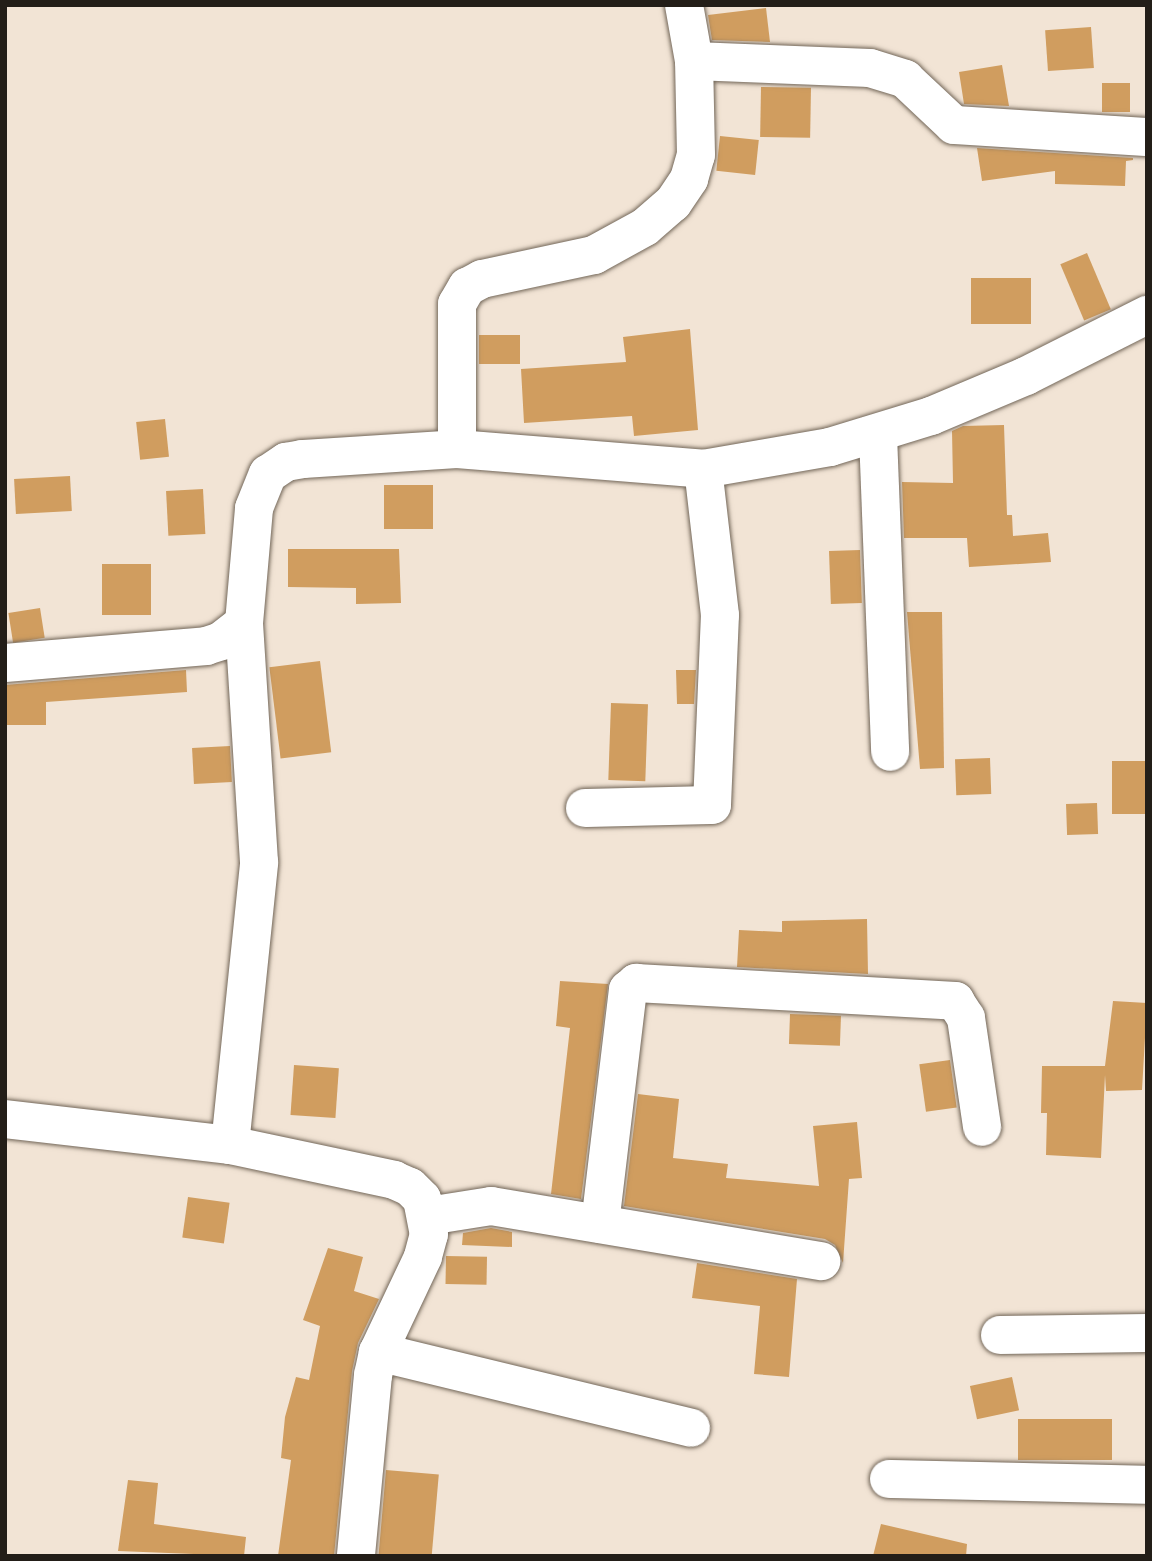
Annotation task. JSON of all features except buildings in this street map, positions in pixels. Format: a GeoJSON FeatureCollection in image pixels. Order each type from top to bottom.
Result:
{"type":"FeatureCollection","features":[{"type":"Feature","properties":{"kind":"street"},"geometry":{"type":"LineString","coordinates":[[457,449],[457,304],[467,287],[481,279],[594,255],[645,227],[673,203],[689,179],[696,155],[694,61],[684,5]]}},
{"type":"Feature","properties":{"kind":"street"},"geometry":{"type":"LineString","coordinates":[[694,61],[870,68],[905,79],[954,125],[1147,137]]}},
{"type":"Feature","properties":{"kind":"street"},"geometry":{"type":"LineString","coordinates":[[230,1145],[259,862],[244,623],[254,508],[268,474],[286,462],[303,459],[457,449],[703,469],[878,435],[1026,376],[1147,315]]}},
{"type":"Feature","properties":{"kind":"street"},"geometry":{"type":"LineString","coordinates":[[878,435],[890,752]]}},
{"type":"Feature","properties":{"kind":"street"},"geometry":{"type":"LineString","coordinates":[[584,808],[712,805],[720,615],[703,469]]}},
{"type":"Feature","properties":{"kind":"street"},"geometry":{"type":"LineString","coordinates":[[5,663],[206,646],[233,634],[244,623]]}},
{"type":"Feature","properties":{"kind":"street"},"geometry":{"type":"LineString","coordinates":[[600,1224],[628,990],[636,983],[955,1001],[966,1018],[982,1127]]}},
{"type":"Feature","properties":{"kind":"street"},"geometry":{"type":"LineString","coordinates":[[5,1119],[230,1145],[394,1180],[410,1186],[422,1199],[428,1216],[423,1256],[378,1352],[356,1556]]}},
{"type":"Feature","properties":{"kind":"street"},"geometry":{"type":"LineString","coordinates":[[428,1216],[480,1205],[821,1261]]}},
{"type":"Feature","properties":{"kind":"street"},"geometry":{"type":"LineString","coordinates":[[1000,1335],[1147,1333]]}},
{"type":"Feature","properties":{"kind":"street"},"geometry":{"type":"LineString","coordinates":[[378,1352],[691,1428]]}},
{"type":"Feature","properties":{"kind":"street"},"geometry":{"type":"LineString","coordinates":[[889,1479],[1147,1485]]}}]}
